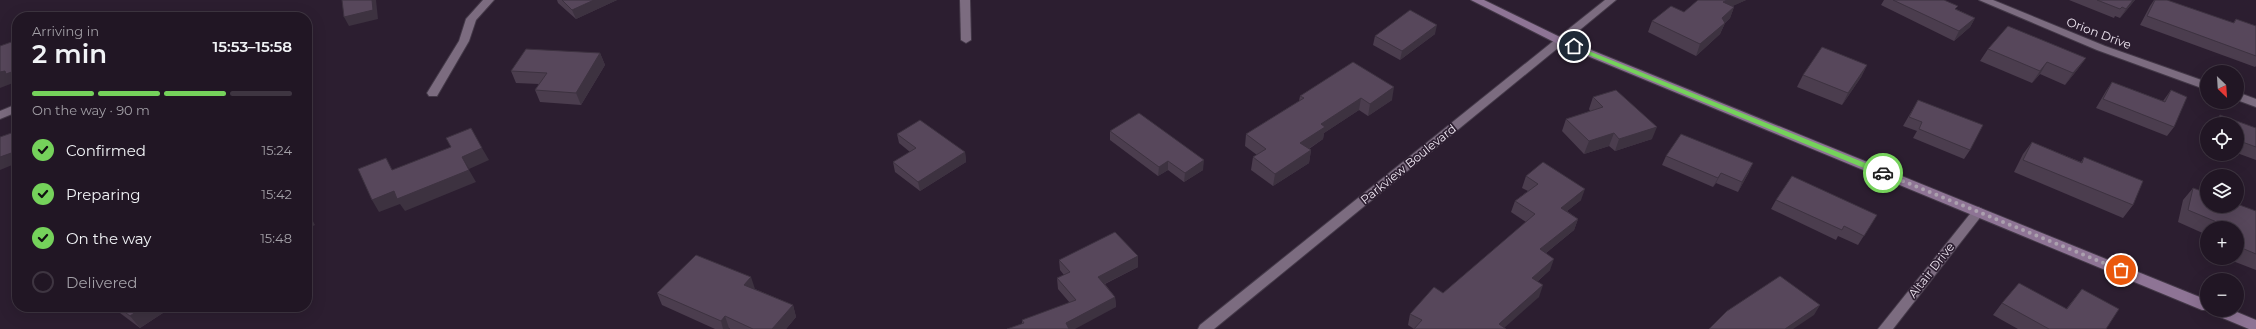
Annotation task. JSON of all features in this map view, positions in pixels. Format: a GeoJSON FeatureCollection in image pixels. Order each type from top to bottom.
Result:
{"type":"FeatureCollection","features":[{"type":"Feature","properties":{"kind":"main road"},"geometry":{"type":"LineString","coordinates":[[1476,0],[1560,41],[2200,303]]}},
{"type":"Feature","properties":{"kind":"main road"},"geometry":{"type":"LineString","coordinates":[[2235,317],[2256,326]]}},
{"type":"Feature","properties":{"kind":"street"},"geometry":{"type":"LineString","coordinates":[[433,93],[464,41],[471,19],[489,0]]}},
{"type":"Feature","properties":{"kind":"street"},"geometry":{"type":"LineString","coordinates":[[965,0],[966,40]]}},
{"type":"Feature","properties":{"kind":"street","name":"Parkview Boulevard"},"geometry":{"type":"LineString","coordinates":[[1205,329],[1611,0]]}},
{"type":"Feature","properties":{"kind":"street","name":"Orion Drive"},"geometry":{"type":"LineString","coordinates":[[1984,0],[2101,48],[2200,83]]}},
{"type":"Feature","properties":{"kind":"street"},"geometry":{"type":"LineString","coordinates":[[2244,99],[2256,103]]}},
{"type":"Feature","properties":{"kind":"street"},"geometry":{"type":"LineString","coordinates":[[0,115],[12,110]]}},
{"type":"Feature","properties":{"kind":"street","name":"Altair Drive"},"geometry":{"type":"LineString","coordinates":[[1885,329],[1978,212]]}},
{"type":"Feature","properties":{"kind":"building"},"geometry":{"type":"Polygon","coordinates":[[[342,0],[372,0],[373,10],[344,17],[342,0]]]}},
{"type":"Feature","properties":{"kind":"building"},"geometry":{"type":"Polygon","coordinates":[[[562,0],[594,0],[572,10],[562,0]]]}},
{"type":"Feature","properties":{"kind":"building"},"geometry":{"type":"Polygon","coordinates":[[[1698,0],[1727,0],[1723,2],[1734,7],[1722,18],[1725,23],[1700,44],[1652,21],[1671,6],[1684,12],[1698,0]]]}},
{"type":"Feature","properties":{"kind":"building"},"geometry":{"type":"Polygon","coordinates":[[[1893,0],[1944,0],[1958,6],[1955,9],[1975,18],[1959,31],[1893,0]]]}},
{"type":"Feature","properties":{"kind":"building"},"geometry":{"type":"Polygon","coordinates":[[[2097,0],[2133,0],[2126,9],[2122,7],[2120,9],[2097,0]]]}},
{"type":"Feature","properties":{"kind":"building"},"geometry":{"type":"Polygon","coordinates":[[[2155,0],[2167,0],[2234,23],[2236,19],[2256,26],[2256,56],[2147,16],[2155,0]]]}},
{"type":"Feature","properties":{"kind":"building"},"geometry":{"type":"Polygon","coordinates":[[[1410,10],[1437,25],[1402,51],[1375,36],[1410,10]]]}},
{"type":"Feature","properties":{"kind":"building"},"geometry":{"type":"Polygon","coordinates":[[[2008,26],[2086,58],[2073,73],[2047,62],[2040,71],[1988,49],[2008,26]]]}},
{"type":"Feature","properties":{"kind":"building"},"geometry":{"type":"Polygon","coordinates":[[[12,42],[12,72],[6,74],[5,71],[0,72],[0,46],[12,42]]]}},
{"type":"Feature","properties":{"kind":"building"},"geometry":{"type":"Polygon","coordinates":[[[1822,47],[1867,65],[1848,93],[1803,75],[1822,47]]]}},
{"type":"Feature","properties":{"kind":"building"},"geometry":{"type":"Polygon","coordinates":[[[526,49],[600,53],[576,93],[535,90],[547,73],[511,71],[526,49]]]}},
{"type":"Feature","properties":{"kind":"building"},"geometry":{"type":"Polygon","coordinates":[[[1353,62],[1394,87],[1370,104],[1361,98],[1321,124],[1325,127],[1300,143],[1311,150],[1275,174],[1253,157],[1266,149],[1246,134],[1304,98],[1300,96],[1353,62]]]}},
{"type":"Feature","properties":{"kind":"building"},"geometry":{"type":"Polygon","coordinates":[[[2112,82],[2165,102],[2171,90],[2187,97],[2174,127],[2103,99],[2112,82]]]}},
{"type":"Feature","properties":{"kind":"building"},"geometry":{"type":"Polygon","coordinates":[[[1616,90],[1657,127],[1619,139],[1614,133],[1589,141],[1566,119],[1603,107],[1593,97],[1616,90]]]}},
{"type":"Feature","properties":{"kind":"building"},"geometry":{"type":"Polygon","coordinates":[[[1918,100],[1983,125],[1970,150],[1919,129],[1922,122],[1909,117],[1918,100]]]}},
{"type":"Feature","properties":{"kind":"building"},"geometry":{"type":"Polygon","coordinates":[[[1139,113],[1204,160],[1185,173],[1168,161],[1159,167],[1110,131],[1139,113]]]}},
{"type":"Feature","properties":{"kind":"building"},"geometry":{"type":"Polygon","coordinates":[[[920,120],[965,152],[918,182],[893,162],[916,148],[897,134],[920,120]]]}},
{"type":"Feature","properties":{"kind":"building"},"geometry":{"type":"Polygon","coordinates":[[[2244,124],[2256,128],[2256,147],[2244,143],[2244,124]]]}},
{"type":"Feature","properties":{"kind":"building"},"geometry":{"type":"Polygon","coordinates":[[[471,128],[482,148],[462,157],[469,170],[397,199],[394,191],[372,200],[358,169],[386,158],[392,170],[451,147],[446,138],[471,128]]]}},
{"type":"Feature","properties":{"kind":"building"},"geometry":{"type":"Polygon","coordinates":[[[12,133],[12,153],[0,157],[0,137],[12,133]]]}},
{"type":"Feature","properties":{"kind":"building"},"geometry":{"type":"Polygon","coordinates":[[[1681,134],[1753,163],[1742,182],[1721,173],[1718,178],[1666,156],[1681,134]]]}},
{"type":"Feature","properties":{"kind":"building"},"geometry":{"type":"Polygon","coordinates":[[[2032,142],[2082,163],[2084,157],[2143,181],[2133,205],[2023,160],[2032,142]]]}},
{"type":"Feature","properties":{"kind":"building"},"geometry":{"type":"Polygon","coordinates":[[[1543,162],[1585,189],[1561,208],[1578,219],[1540,249],[1554,259],[1532,278],[1543,285],[1499,324],[1506,329],[1414,329],[1422,320],[1410,314],[1434,287],[1443,293],[1535,214],[1515,201],[1538,184],[1526,176],[1543,162]]]}},
{"type":"Feature","properties":{"kind":"building"},"geometry":{"type":"Polygon","coordinates":[[[1792,176],[1877,215],[1864,236],[1844,226],[1842,230],[1776,200],[1792,176]]]}},
{"type":"Feature","properties":{"kind":"building"},"geometry":{"type":"Polygon","coordinates":[[[2193,188],[2200,190],[2200,213],[2244,213],[2244,207],[2256,211],[2256,254],[2244,249],[2244,221],[2214,221],[2188,210],[2193,188]]]}},
{"type":"Feature","properties":{"kind":"building"},"geometry":{"type":"Polygon","coordinates":[[[1115,232],[1138,256],[1098,277],[1115,297],[1066,323],[1069,329],[1007,329],[1024,323],[1022,320],[1076,300],[1057,278],[1070,272],[1059,260],[1115,232]]]}},
{"type":"Feature","properties":{"kind":"building"},"geometry":{"type":"Polygon","coordinates":[[[696,255],[751,277],[744,285],[793,305],[772,329],[753,329],[725,316],[721,321],[657,293],[696,255]]]}},
{"type":"Feature","properties":{"kind":"building"},"geometry":{"type":"Polygon","coordinates":[[[1780,276],[1820,305],[1785,329],[1709,329],[1727,311],[1780,276]]]}},
{"type":"Feature","properties":{"kind":"building"},"geometry":{"type":"Polygon","coordinates":[[[2019,283],[2067,309],[2082,289],[2119,309],[2106,329],[2049,329],[2002,303],[2019,283]]]}},
{"type":"Feature","properties":{"kind":"building"},"geometry":{"type":"Polygon","coordinates":[[[125,312],[136,312],[130,316],[125,312]]]}},
{"type":"Feature","properties":{"kind":"way so far"},"geometry":{"type":"LineString","coordinates":[[1883,173],[2121,270]]}},
{"type":"Feature","properties":{"kind":"route"},"geometry":{"type":"LineString","coordinates":[[1574,46],[1883,173]]}}]}
